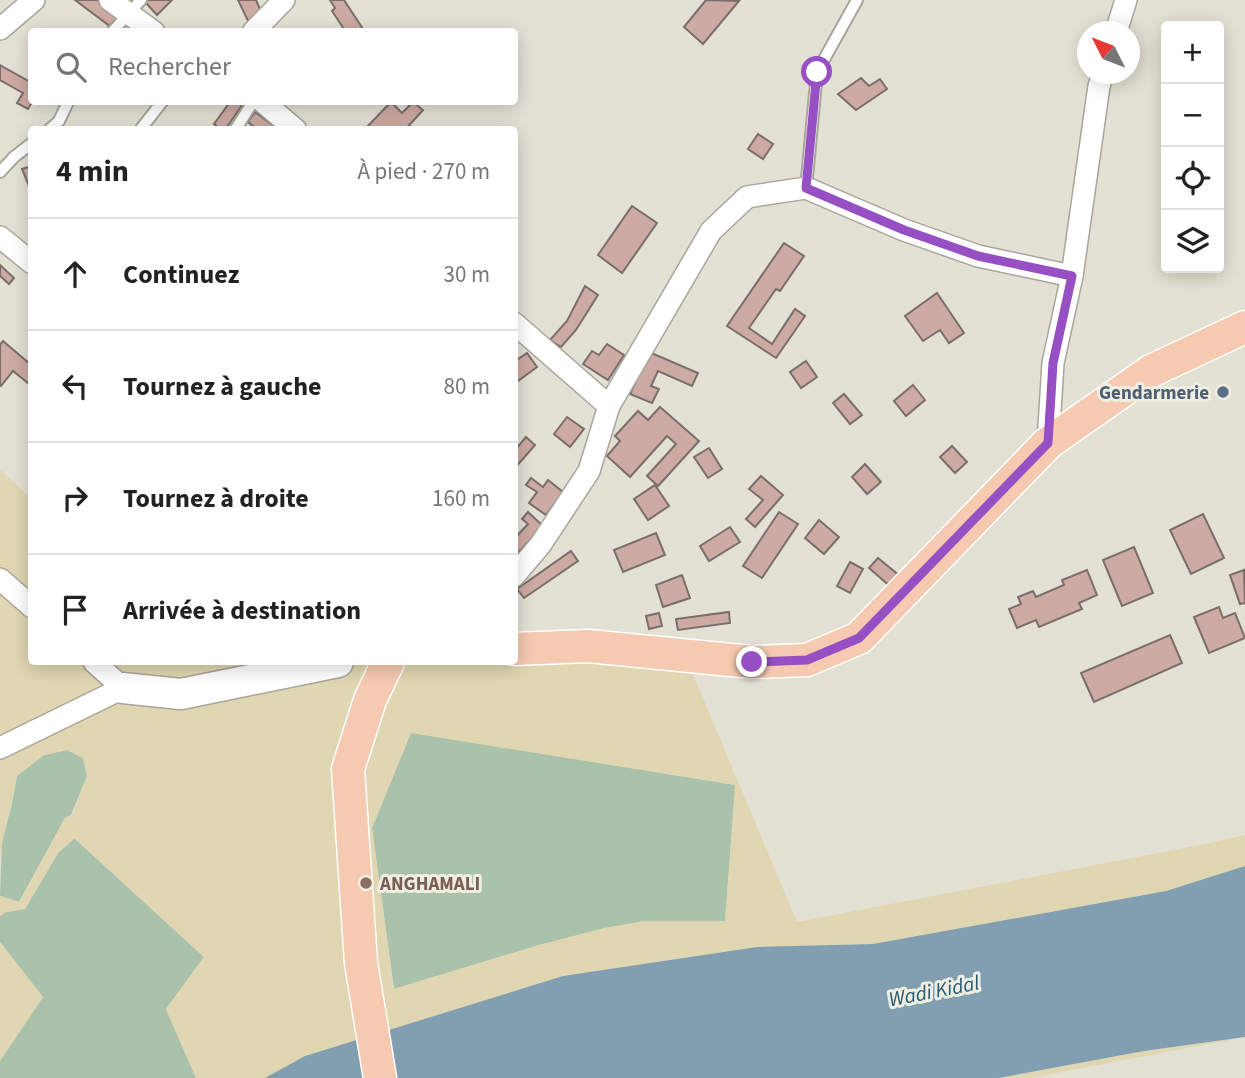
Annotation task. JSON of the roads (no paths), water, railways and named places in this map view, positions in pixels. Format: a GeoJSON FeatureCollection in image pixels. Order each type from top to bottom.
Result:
{"type":"FeatureCollection","features":[{"type":"Feature","properties":{"kind":"main road"},"geometry":{"type":"LineString","coordinates":[[518,649],[588,646],[752,662],[807,660],[859,638],[1048,443],[1151,371],[1245,327]]}},
{"type":"Feature","properties":{"kind":"main road"},"geometry":{"type":"LineString","coordinates":[[380,1078],[361,963],[348,769],[370,700],[387,665]]}},
{"type":"Feature","properties":{"kind":"street"},"geometry":{"type":"LineString","coordinates":[[0,29],[34,0]]}},
{"type":"Feature","properties":{"kind":"street"},"geometry":{"type":"LineString","coordinates":[[110,0],[134,7],[151,28]]}},
{"type":"Feature","properties":{"kind":"street"},"geometry":{"type":"LineString","coordinates":[[257,28],[284,0]]}},
{"type":"Feature","properties":{"kind":"street"},"geometry":{"type":"LineString","coordinates":[[1119,21],[1126,0]]}},
{"type":"Feature","properties":{"kind":"street"},"geometry":{"type":"LineString","coordinates":[[1048,443],[1053,363],[1072,276],[1100,84]]}},
{"type":"Feature","properties":{"kind":"street"},"geometry":{"type":"LineString","coordinates":[[267,105],[291,126]]}},
{"type":"Feature","properties":{"kind":"street"},"geometry":{"type":"LineString","coordinates":[[518,571],[541,544],[589,471],[609,406],[711,231],[747,197],[806,188],[904,230],[978,256],[1072,276]]}},
{"type":"Feature","properties":{"kind":"street"},"geometry":{"type":"LineString","coordinates":[[0,237],[28,256]]}},
{"type":"Feature","properties":{"kind":"street"},"geometry":{"type":"LineString","coordinates":[[519,335],[609,406]]}},
{"type":"Feature","properties":{"kind":"street"},"geometry":{"type":"LineString","coordinates":[[0,579],[28,604]]}},
{"type":"Feature","properties":{"kind":"street"},"geometry":{"type":"LineString","coordinates":[[97,665],[123,688]]}},
{"type":"Feature","properties":{"kind":"street"},"geometry":{"type":"LineString","coordinates":[[0,748],[123,688],[181,695],[319,665]]}},
{"type":"Feature","properties":{"kind":"lane"},"geometry":{"type":"LineString","coordinates":[[806,188],[817,72],[857,0]]}},
{"type":"Feature","properties":{"kind":"lane"},"geometry":{"type":"LineString","coordinates":[[116,28],[134,7]]}},
{"type":"Feature","properties":{"kind":"lane"},"geometry":{"type":"LineString","coordinates":[[53,126],[67,105]]}},
{"type":"Feature","properties":{"kind":"lane"},"geometry":{"type":"LineString","coordinates":[[143,126],[160,105]]}},
{"type":"Feature","properties":{"kind":"lane"},"geometry":{"type":"LineString","coordinates":[[238,126],[251,105]]}},
{"type":"Feature","properties":{"kind":"lane"},"geometry":{"type":"LineString","coordinates":[[0,172],[28,146]]}},
{"type":"Feature","properties":{"kind":"water","name":"Wadi Kidal"},"geometry":{"type":"Polygon","coordinates":[[[1245,866],[1245,1037],[1144,1051],[999,1078],[265,1078],[305,1056],[563,976],[757,947],[873,944],[1166,891],[1245,866]]]}},
{"type":"Feature","properties":{"kind":"place","name":"Gendarmerie"},"geometry":{"type":"Point","coordinates":[1223,392]}},
{"type":"Feature","properties":{"kind":"place","name":"ANGHAMALI"},"geometry":{"type":"Point","coordinates":[366,883]}}]}
